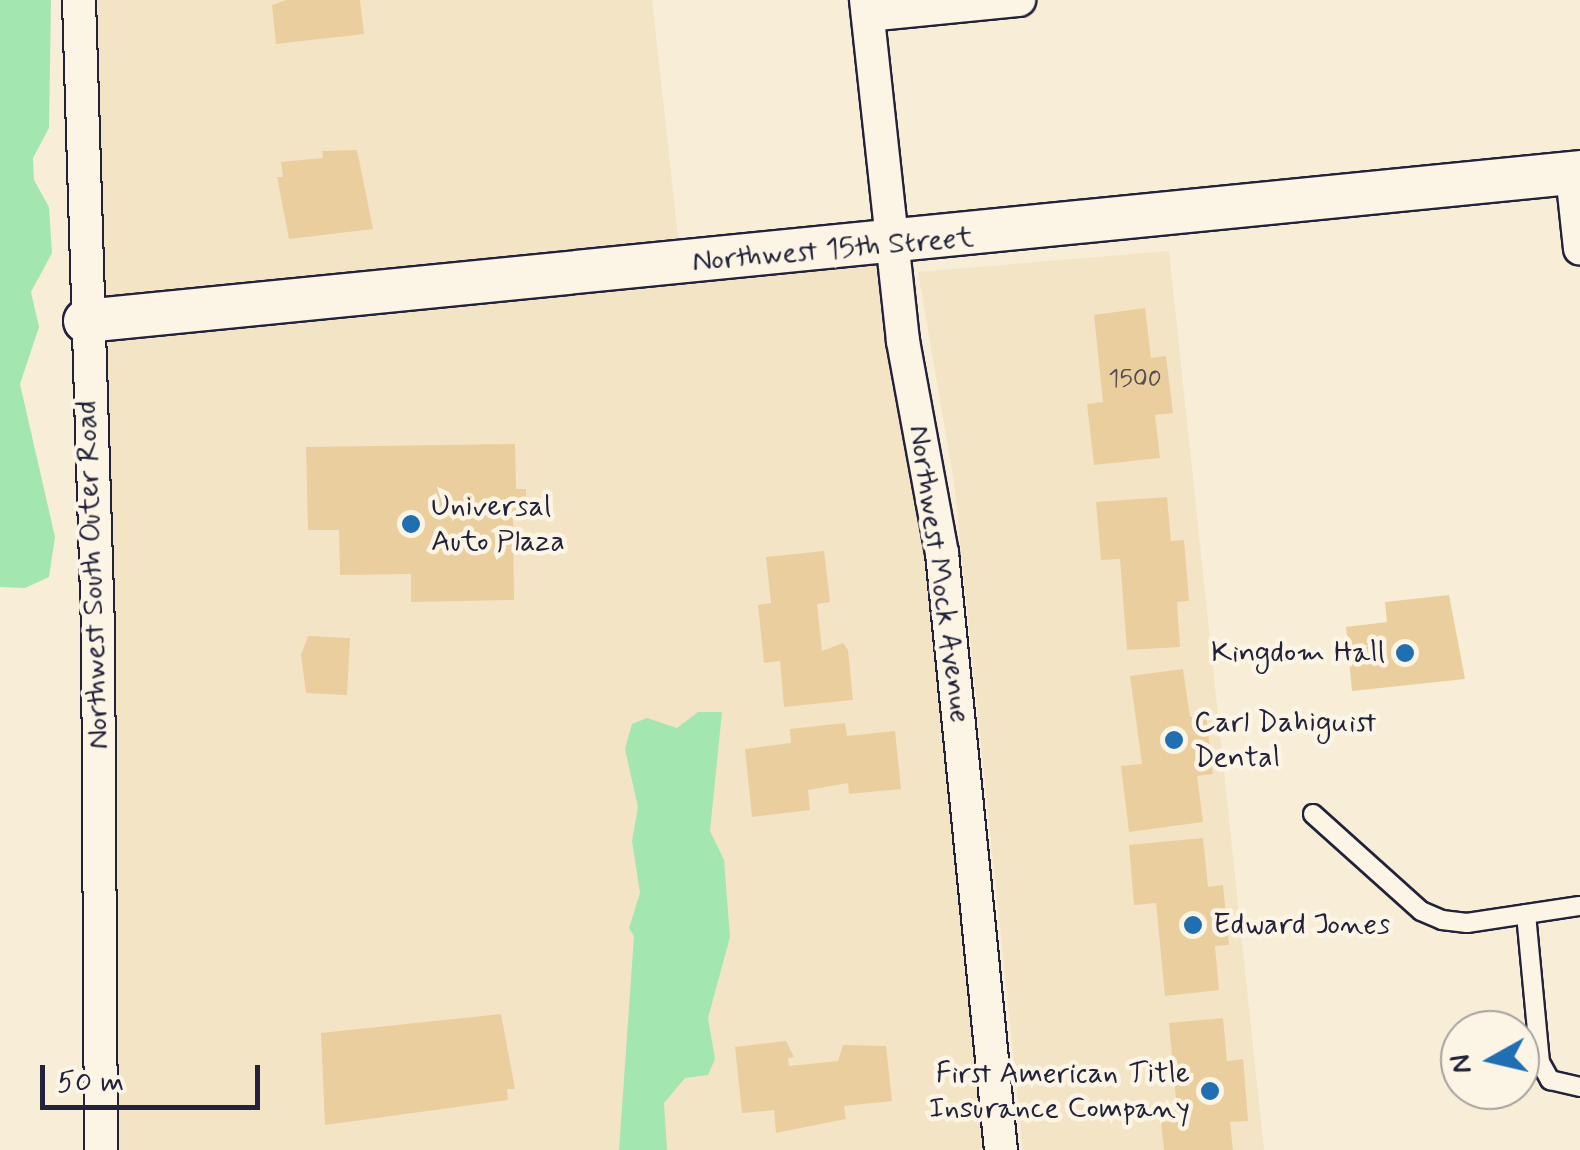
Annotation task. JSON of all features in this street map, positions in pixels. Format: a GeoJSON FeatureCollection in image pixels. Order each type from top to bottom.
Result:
{"type":"FeatureCollection","features":[{"type":"Feature","properties":{"kind":"street","name":"Northwest South Outer Road"},"geometry":{"type":"LineString","coordinates":[[79,0],[85,321],[98,629],[101,1150]]}},
{"type":"Feature","properties":{"kind":"street"},"geometry":{"type":"LineString","coordinates":[[867,8],[1018,0]]}},
{"type":"Feature","properties":{"kind":"street","name":"Northwest Mock Avenue"},"geometry":{"type":"LineString","coordinates":[[867,8],[890,245],[942,553],[1001,1150]]}},
{"type":"Feature","properties":{"kind":"street","name":"Northwest 15th Street"},"geometry":{"type":"LineString","coordinates":[[85,321],[890,245],[1576,173]]}},
{"type":"Feature","properties":{"kind":"street"},"geometry":{"type":"LineString","coordinates":[[1576,173],[1580,249]]}},
{"type":"Feature","properties":{"kind":"lane"},"geometry":{"type":"LineString","coordinates":[[1313,814],[1421,911],[1454,924],[1580,906]]}},
{"type":"Feature","properties":{"kind":"lane"},"geometry":{"type":"LineString","coordinates":[[1526,914],[1540,1062],[1550,1080],[1580,1087]]}},
{"type":"Feature","properties":{"kind":"shaded area"},"geometry":{"type":"Polygon","coordinates":[[[79,0],[652,0],[681,264],[890,245],[1001,1150],[101,1150],[79,0]]]}},
{"type":"Feature","properties":{"kind":"shaded area"},"geometry":{"type":"Polygon","coordinates":[[[1169,251],[1264,1150],[1023,1150],[954,482],[918,272],[1169,251]]]}},
{"type":"Feature","properties":{"kind":"green space"},"geometry":{"type":"Polygon","coordinates":[[[0,0],[51,0],[49,128],[33,158],[34,180],[49,207],[52,253],[31,292],[39,327],[20,384],[55,537],[49,577],[25,588],[0,587],[0,0]]]}},
{"type":"Feature","properties":{"kind":"green space"},"geometry":{"type":"Polygon","coordinates":[[[698,712],[722,712],[710,831],[724,860],[730,937],[708,1018],[715,1059],[708,1075],[685,1078],[664,1103],[667,1150],[619,1150],[634,936],[629,928],[640,893],[632,841],[638,807],[625,749],[632,724],[647,718],[677,728],[698,712]]]}},
{"type":"Feature","properties":{"kind":"building"},"geometry":{"type":"Polygon","coordinates":[[[286,0],[360,0],[364,34],[276,44],[272,5],[286,0]]]}},
{"type":"Feature","properties":{"kind":"building"},"geometry":{"type":"Polygon","coordinates":[[[357,150],[373,229],[289,239],[277,177],[283,177],[281,162],[323,158],[322,151],[357,150]]]}},
{"type":"Feature","properties":{"kind":"building"},"geometry":{"type":"Polygon","coordinates":[[[1145,308],[1151,358],[1166,356],[1173,413],[1155,415],[1160,458],[1094,465],[1087,404],[1103,402],[1094,315],[1145,308]]]}},
{"type":"Feature","properties":{"kind":"building","name":"Universal Auto Plaza"},"geometry":{"type":"Polygon","coordinates":[[[515,444],[516,489],[526,489],[526,518],[513,518],[514,600],[411,602],[411,574],[340,575],[339,530],[308,530],[306,447],[515,444]]]}},
{"type":"Feature","properties":{"kind":"building"},"geometry":{"type":"Polygon","coordinates":[[[1167,497],[1171,541],[1184,540],[1189,601],[1177,602],[1180,647],[1127,650],[1120,559],[1101,560],[1096,502],[1167,497]]]}},
{"type":"Feature","properties":{"kind":"building"},"geometry":{"type":"Polygon","coordinates":[[[824,551],[830,602],[817,604],[822,651],[843,643],[848,650],[853,700],[784,707],[780,661],[764,663],[758,605],[771,603],[766,557],[824,551]]]}},
{"type":"Feature","properties":{"kind":"building","name":"Kingdom Hall"},"geometry":{"type":"Polygon","coordinates":[[[1449,595],[1465,679],[1352,691],[1346,627],[1387,622],[1385,602],[1449,595]]]}},
{"type":"Feature","properties":{"kind":"building"},"geometry":{"type":"Polygon","coordinates":[[[308,636],[350,638],[347,695],[306,693],[301,655],[308,636]]]}},
{"type":"Feature","properties":{"kind":"building","name":"Carl Dahiguist Dental"},"geometry":{"type":"Polygon","coordinates":[[[1183,669],[1190,717],[1206,715],[1213,774],[1197,776],[1203,822],[1129,832],[1121,766],[1142,764],[1130,676],[1183,669]]]}},
{"type":"Feature","properties":{"kind":"building"},"geometry":{"type":"Polygon","coordinates":[[[845,723],[847,736],[895,731],[901,789],[849,794],[848,783],[808,790],[810,810],[752,817],[745,749],[791,743],[790,729],[845,723]]]}},
{"type":"Feature","properties":{"kind":"building","name":"Edward Jones"},"geometry":{"type":"Polygon","coordinates":[[[1203,838],[1208,887],[1223,885],[1229,945],[1215,946],[1219,990],[1165,996],[1156,903],[1134,905],[1129,845],[1203,838]]]}},
{"type":"Feature","properties":{"kind":"building"},"geometry":{"type":"Polygon","coordinates":[[[501,1014],[515,1089],[507,1089],[508,1100],[325,1125],[321,1033],[501,1014]]]}},
{"type":"Feature","properties":{"kind":"building","name":"First American Title Insurance Company"},"geometry":{"type":"Polygon","coordinates":[[[1223,1018],[1227,1061],[1243,1059],[1248,1121],[1230,1122],[1233,1150],[1164,1150],[1161,1122],[1178,1121],[1169,1023],[1223,1018]]]}},
{"type":"Feature","properties":{"kind":"building"},"geometry":{"type":"Polygon","coordinates":[[[786,1041],[794,1057],[788,1058],[789,1066],[838,1061],[843,1045],[886,1046],[892,1101],[844,1106],[846,1119],[776,1133],[774,1110],[742,1113],[735,1047],[786,1041]]]}},
{"type":"Feature","properties":{"kind":"place","name":"Universal Auto Plaza"},"geometry":{"type":"Point","coordinates":[411,524]}},
{"type":"Feature","properties":{"kind":"place","name":"Kingdom Hall"},"geometry":{"type":"Point","coordinates":[1405,653]}},
{"type":"Feature","properties":{"kind":"place","name":"Carl Dahiguist Dental"},"geometry":{"type":"Point","coordinates":[1174,740]}},
{"type":"Feature","properties":{"kind":"place","name":"Edward Jones"},"geometry":{"type":"Point","coordinates":[1193,925]}},
{"type":"Feature","properties":{"kind":"place","name":"First American Title Insurance Company"},"geometry":{"type":"Point","coordinates":[1210,1091]}}]}
